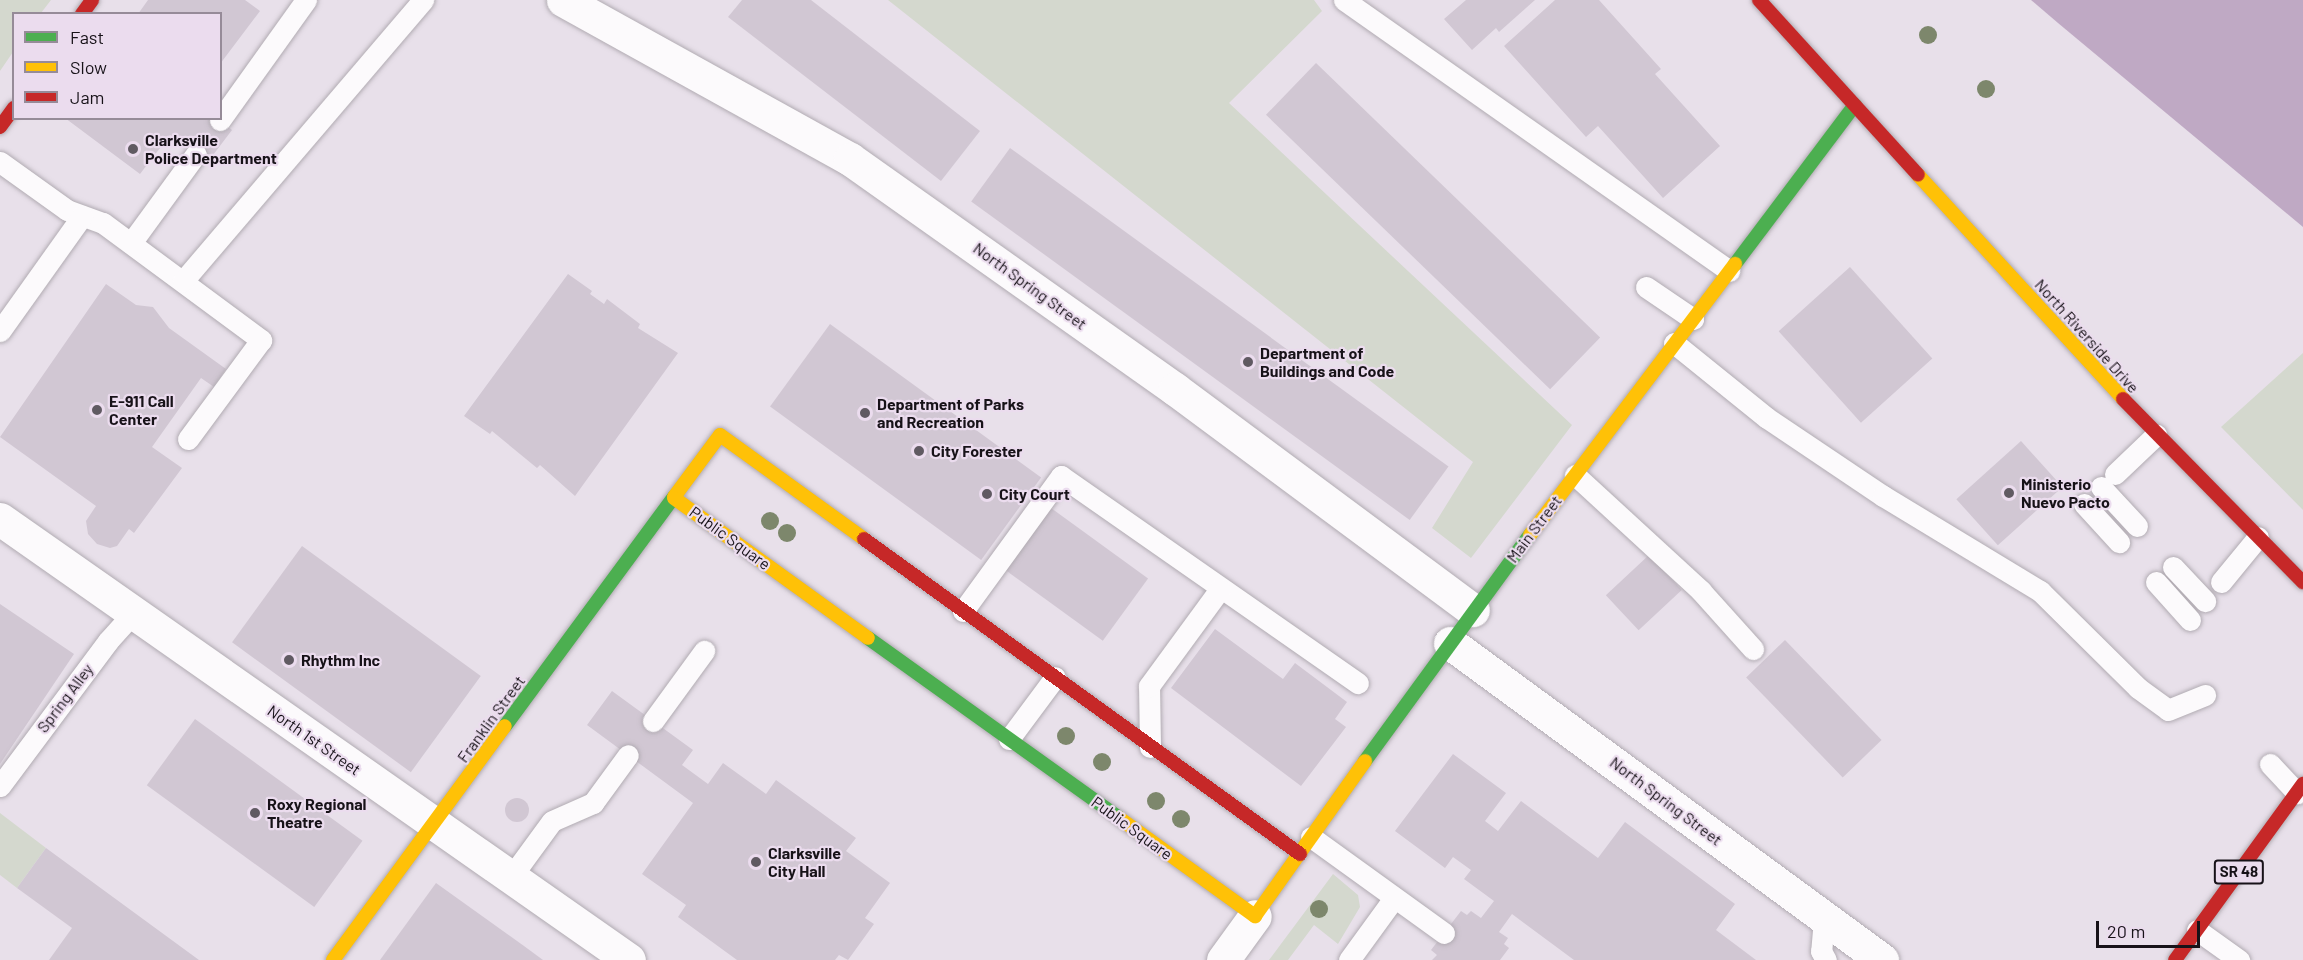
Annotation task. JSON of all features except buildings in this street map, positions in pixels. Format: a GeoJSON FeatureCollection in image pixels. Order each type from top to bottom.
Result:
{"type":"FeatureCollection","features":[{"type":"Feature","properties":{"kind":"main road","name":"North Riverside Drive"},"geometry":{"type":"LineString","coordinates":[[1760,0],[2156,435],[2303,582]]}},
{"type":"Feature","properties":{"kind":"main road","name":"Main Street"},"geometry":{"type":"LineString","coordinates":[[1255,916],[1473,610],[1855,105]]}},
{"type":"Feature","properties":{"kind":"main road"},"geometry":{"type":"LineString","coordinates":[[0,127],[12,111]]}},
{"type":"Feature","properties":{"kind":"main road","name":"Public Square"},"geometry":{"type":"LineString","coordinates":[[1255,916],[674,498],[720,435],[1150,747],[1305,846]]}},
{"type":"Feature","properties":{"kind":"main road","name":"Franklin Street"},"geometry":{"type":"LineString","coordinates":[[333,960],[674,498]]}},
{"type":"Feature","properties":{"kind":"main road","name":"SR 48"},"geometry":{"type":"LineString","coordinates":[[2175,960],[2300,789]]}},
{"type":"Feature","properties":{"kind":"street","name":"North Spring Street"},"geometry":{"type":"LineString","coordinates":[[563,0],[850,159],[1175,389],[1473,610]]}},
{"type":"Feature","properties":{"kind":"street","name":"North 1st Street"},"geometry":{"type":"LineString","coordinates":[[0,519],[629,960]]}},
{"type":"Feature","properties":{"kind":"street","name":"North Spring Street"},"geometry":{"type":"LineString","coordinates":[[1450,643],[1882,960]]}},
{"type":"Feature","properties":{"kind":"street","name":"Main Street"},"geometry":{"type":"LineString","coordinates":[[1223,960],[1255,916]]}},
{"type":"Feature","properties":{"kind":"lane"},"geometry":{"type":"LineString","coordinates":[[222,116],[306,0]]}},
{"type":"Feature","properties":{"kind":"lane"},"geometry":{"type":"LineString","coordinates":[[183,281],[423,0]]}},
{"type":"Feature","properties":{"kind":"lane"},"geometry":{"type":"LineString","coordinates":[[1344,0],[1729,271]]}},
{"type":"Feature","properties":{"kind":"lane"},"geometry":{"type":"LineString","coordinates":[[131,243],[196,154]]}},
{"type":"Feature","properties":{"kind":"lane"},"geometry":{"type":"LineString","coordinates":[[0,162],[67,210],[103,223],[261,340],[188,439]]}},
{"type":"Feature","properties":{"kind":"lane"},"geometry":{"type":"LineString","coordinates":[[0,331],[82,216]]}},
{"type":"Feature","properties":{"kind":"lane"},"geometry":{"type":"LineString","coordinates":[[1646,287],[1692,319]]}},
{"type":"Feature","properties":{"kind":"lane"},"geometry":{"type":"LineString","coordinates":[[1674,343],[1767,418],[1883,496],[2040,591],[2138,688],[2168,710],[2205,695]]}},
{"type":"Feature","properties":{"kind":"lane"},"geometry":{"type":"LineString","coordinates":[[2137,526],[2108,481],[2156,435]]}},
{"type":"Feature","properties":{"kind":"lane"},"geometry":{"type":"LineString","coordinates":[[1575,475],[1701,591],[1752,649]]}},
{"type":"Feature","properties":{"kind":"lane"},"geometry":{"type":"LineString","coordinates":[[963,611],[1061,476],[1358,683]]}},
{"type":"Feature","properties":{"kind":"lane"},"geometry":{"type":"LineString","coordinates":[[2084,504],[2119,542]]}},
{"type":"Feature","properties":{"kind":"lane"},"geometry":{"type":"LineString","coordinates":[[2221,582],[2258,537]]}},
{"type":"Feature","properties":{"kind":"lane"},"geometry":{"type":"LineString","coordinates":[[2173,567],[2205,601]]}},
{"type":"Feature","properties":{"kind":"lane"},"geometry":{"type":"LineString","coordinates":[[2156,582],[2190,620]]}},
{"type":"Feature","properties":{"kind":"lane"},"geometry":{"type":"LineString","coordinates":[[1150,747],[1149,686],[1220,589]]}},
{"type":"Feature","properties":{"kind":"lane","name":"Spring Alley"},"geometry":{"type":"LineString","coordinates":[[0,786],[108,641],[134,613]]}},
{"type":"Feature","properties":{"kind":"lane"},"geometry":{"type":"LineString","coordinates":[[653,721],[704,651]]}},
{"type":"Feature","properties":{"kind":"lane"},"geometry":{"type":"LineString","coordinates":[[1009,739],[1055,677]]}},
{"type":"Feature","properties":{"kind":"lane"},"geometry":{"type":"LineString","coordinates":[[511,877],[552,821],[593,803],[628,755]]}},
{"type":"Feature","properties":{"kind":"lane"},"geometry":{"type":"LineString","coordinates":[[2270,764],[2300,789]]}},
{"type":"Feature","properties":{"kind":"lane"},"geometry":{"type":"LineString","coordinates":[[1305,846],[1394,898],[1444,933]]}},
{"type":"Feature","properties":{"kind":"lane"},"geometry":{"type":"LineString","coordinates":[[1348,960],[1394,898]]}},
{"type":"Feature","properties":{"kind":"lane"},"geometry":{"type":"LineString","coordinates":[[1824,919],[1821,951],[1826,960]]}},
{"type":"Feature","properties":{"kind":"lane"},"geometry":{"type":"LineString","coordinates":[[2197,930],[2239,960]]}},
{"type":"Feature","properties":{"kind":"shaded area"},"geometry":{"type":"Polygon","coordinates":[[[0,0],[51,0],[42,12],[12,12],[12,53],[0,71],[0,0]]]}},
{"type":"Feature","properties":{"kind":"shaded area"},"geometry":{"type":"Polygon","coordinates":[[[888,0],[1314,0],[1322,11],[1229,103],[1572,425],[1471,558],[1432,528],[1473,462],[888,0]]]}},
{"type":"Feature","properties":{"kind":"shaded area"},"geometry":{"type":"Polygon","coordinates":[[[2031,0],[2303,0],[2303,227],[2058,23],[2031,0]]]}},
{"type":"Feature","properties":{"kind":"shaded area"},"geometry":{"type":"Polygon","coordinates":[[[2303,353],[2303,510],[2221,427],[2303,353]]]}},
{"type":"Feature","properties":{"kind":"shaded area"},"geometry":{"type":"Polygon","coordinates":[[[0,813],[46,848],[17,888],[0,875],[0,813]]]}},
{"type":"Feature","properties":{"kind":"shaded area"},"geometry":{"type":"Polygon","coordinates":[[[1333,874],[1358,895],[1360,907],[1338,944],[1314,925],[1288,960],[1269,960],[1333,874]]]}},
{"type":"Feature","properties":{"kind":"traffic: fast"},"geometry":{"type":"LineString","coordinates":[[1735,264],[1855,105]]}},
{"type":"Feature","properties":{"kind":"traffic: fast"},"geometry":{"type":"LineString","coordinates":[[505,726],[674,497]]}},
{"type":"Feature","properties":{"kind":"traffic: fast"},"geometry":{"type":"LineString","coordinates":[[1365,761],[1530,535]]}},
{"type":"Feature","properties":{"kind":"traffic: fast"},"geometry":{"type":"LineString","coordinates":[[868,638],[1119,818]]}},
{"type":"Feature","properties":{"kind":"traffic: slow"},"geometry":{"type":"LineString","coordinates":[[1918,175],[2123,399]]}},
{"type":"Feature","properties":{"kind":"traffic: slow"},"geometry":{"type":"LineString","coordinates":[[1530,535],[1735,264]]}},
{"type":"Feature","properties":{"kind":"traffic: slow"},"geometry":{"type":"LineString","coordinates":[[674,497],[720,435],[864,539]]}},
{"type":"Feature","properties":{"kind":"traffic: slow"},"geometry":{"type":"LineString","coordinates":[[674,498],[868,638]]}},
{"type":"Feature","properties":{"kind":"traffic: slow"},"geometry":{"type":"LineString","coordinates":[[333,960],[505,726]]}},
{"type":"Feature","properties":{"kind":"traffic: slow"},"geometry":{"type":"LineString","coordinates":[[1119,818],[1255,916],[1365,761]]}},
{"type":"Feature","properties":{"kind":"traffic: jam"},"geometry":{"type":"LineString","coordinates":[[83,12],[92,0]]}},
{"type":"Feature","properties":{"kind":"traffic: jam"},"geometry":{"type":"LineString","coordinates":[[1759,0],[1918,175]]}},
{"type":"Feature","properties":{"kind":"traffic: jam"},"geometry":{"type":"LineString","coordinates":[[0,127],[12,111]]}},
{"type":"Feature","properties":{"kind":"traffic: jam"},"geometry":{"type":"LineString","coordinates":[[2123,399],[2303,582]]}},
{"type":"Feature","properties":{"kind":"traffic: jam"},"geometry":{"type":"LineString","coordinates":[[864,539],[1300,854]]}},
{"type":"Feature","properties":{"kind":"traffic: jam"},"geometry":{"type":"LineString","coordinates":[[2175,960],[2303,784]]}},
{"type":"Feature","properties":{"kind":"place","name":"Clarksville Police Department"},"geometry":{"type":"Point","coordinates":[133,149]}},
{"type":"Feature","properties":{"kind":"place","name":"Department of Buildings and Code"},"geometry":{"type":"Point","coordinates":[1248,362]}},
{"type":"Feature","properties":{"kind":"place","name":"E-911 Call Center"},"geometry":{"type":"Point","coordinates":[97,410]}},
{"type":"Feature","properties":{"kind":"place","name":"Department of Parks and Recreation"},"geometry":{"type":"Point","coordinates":[865,413]}},
{"type":"Feature","properties":{"kind":"place","name":"City Forester"},"geometry":{"type":"Point","coordinates":[919,451]}},
{"type":"Feature","properties":{"kind":"place","name":"Ministerio Nuevo Pacto"},"geometry":{"type":"Point","coordinates":[2009,493]}},
{"type":"Feature","properties":{"kind":"place","name":"City Court"},"geometry":{"type":"Point","coordinates":[987,494]}},
{"type":"Feature","properties":{"kind":"place","name":"Rhythm Inc"},"geometry":{"type":"Point","coordinates":[289,660]}},
{"type":"Feature","properties":{"kind":"place","name":"Roxy Regional Theatre"},"geometry":{"type":"Point","coordinates":[255,813]}},
{"type":"Feature","properties":{"kind":"place","name":"Clarksville City Hall"},"geometry":{"type":"Point","coordinates":[756,862]}}]}
